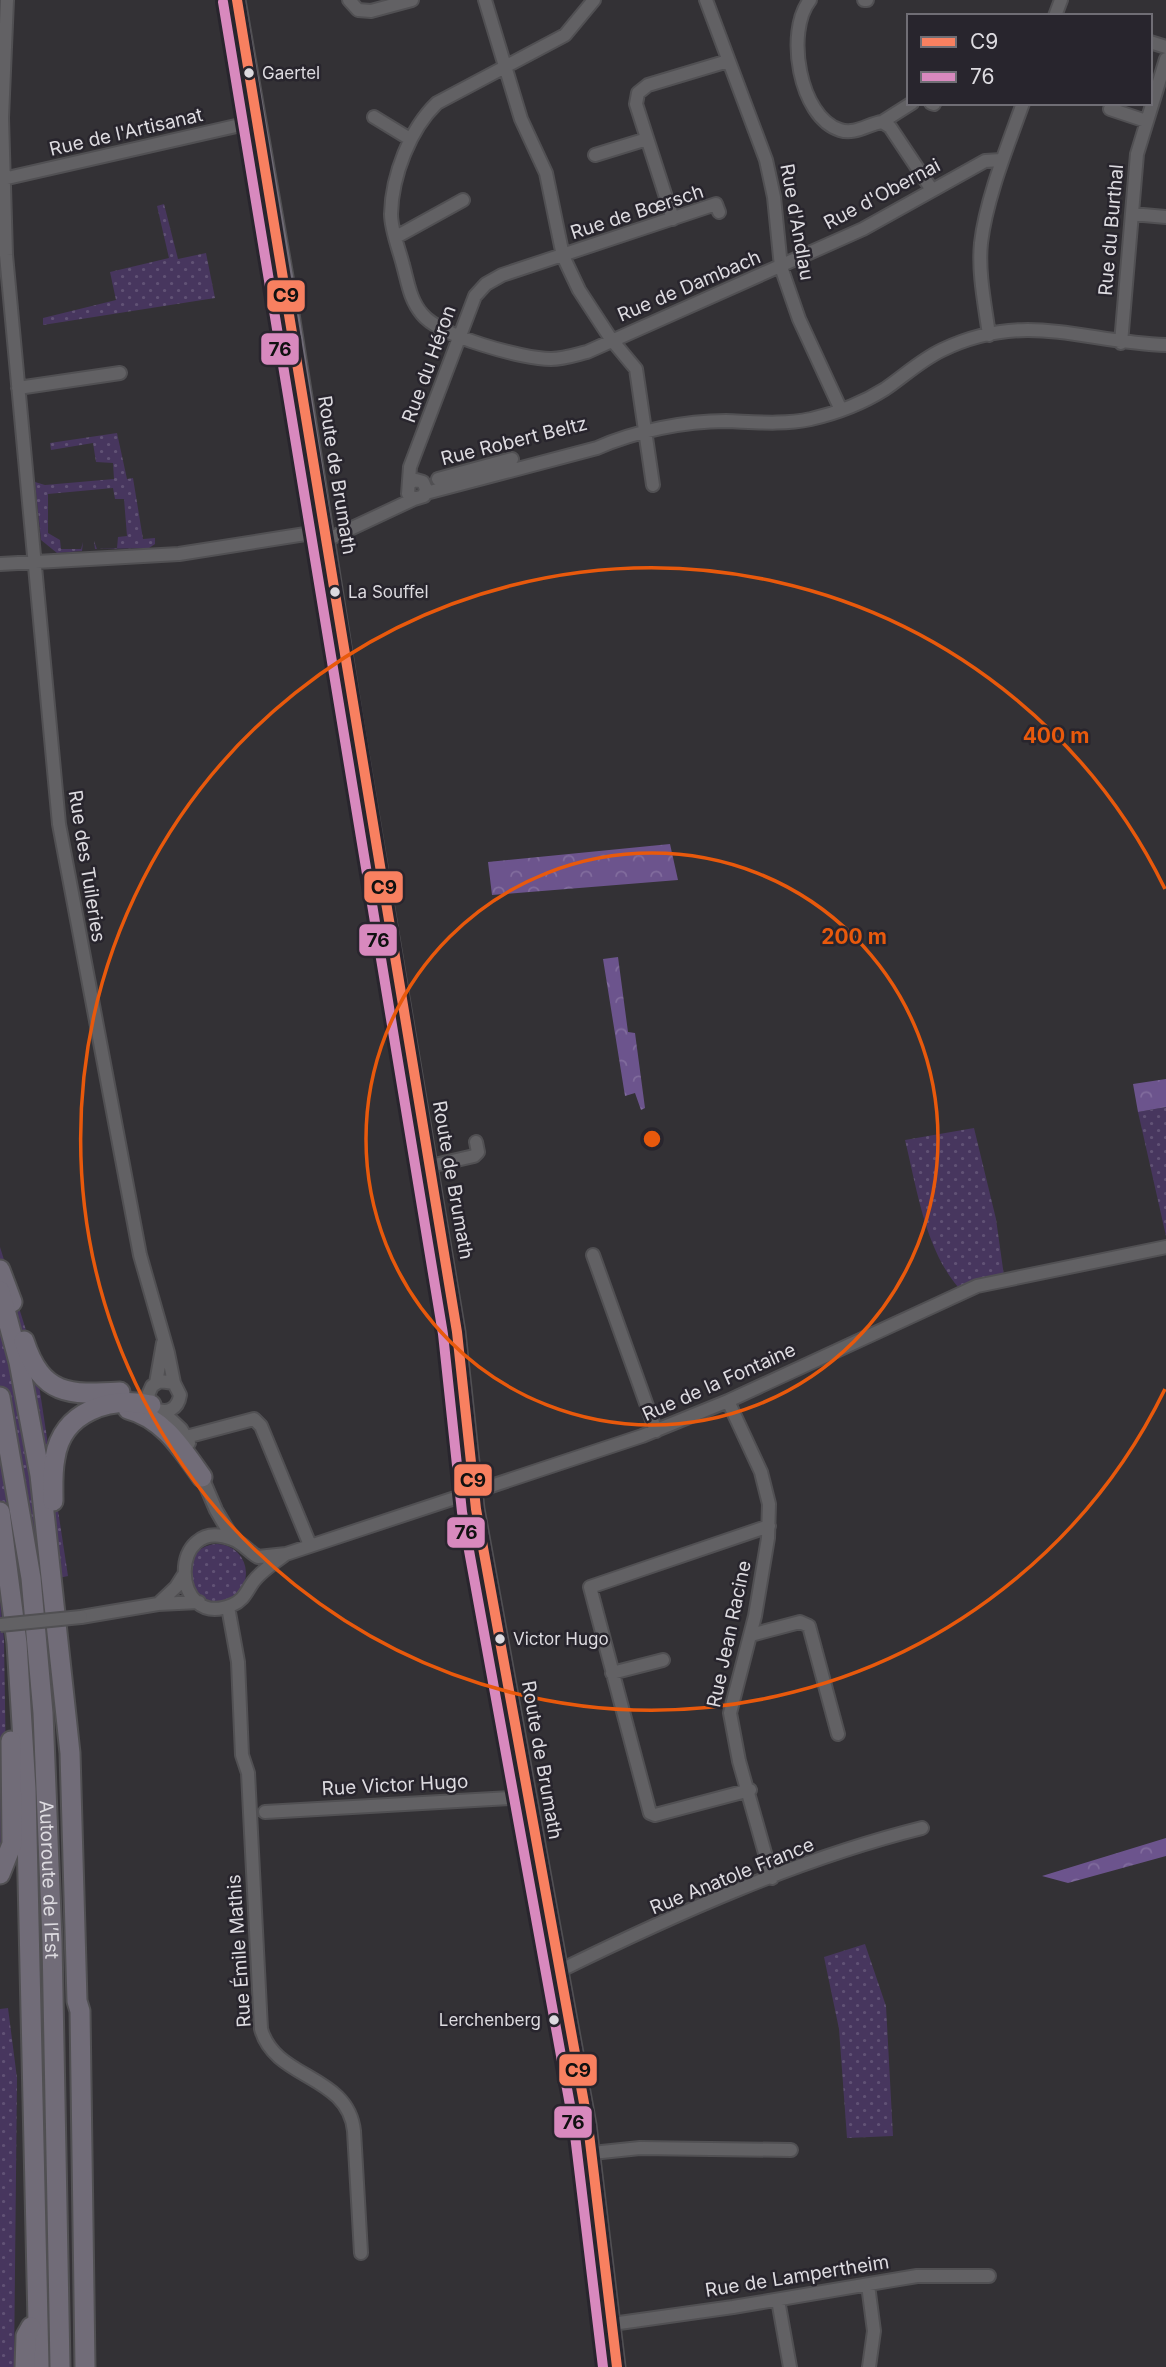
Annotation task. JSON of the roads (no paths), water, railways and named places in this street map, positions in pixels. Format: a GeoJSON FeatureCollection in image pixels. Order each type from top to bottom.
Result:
{"type":"FeatureCollection","features":[{"type":"Feature","properties":{"kind":"highway"},"geometry":{"type":"LineString","coordinates":[[0,1270],[30,1357],[46,1381],[63,1391],[77,1394],[155,1397]]}},
{"type":"Feature","properties":{"kind":"highway"},"geometry":{"type":"LineString","coordinates":[[0,1291],[31,1419],[73,1795],[77,2001],[73,2077],[69,2340],[60,2362]]}},
{"type":"Feature","properties":{"kind":"highway","name":"Autoroute de l’Est"},"geometry":{"type":"LineString","coordinates":[[0,1397],[31,1578],[43,1713],[52,1941],[60,2362]]}},
{"type":"Feature","properties":{"kind":"highway"},"geometry":{"type":"LineString","coordinates":[[50,1576],[54,1466],[57,1447],[70,1424],[99,1406],[155,1397]]}},
{"type":"Feature","properties":{"kind":"highway"},"geometry":{"type":"LineString","coordinates":[[99,1406],[124,1408],[156,1422],[183,1450],[202,1477]]}},
{"type":"Feature","properties":{"kind":"highway","name":"Autoroute de l’Est"},"geometry":{"type":"LineString","coordinates":[[0,1511],[17,1643],[29,1865],[39,2367]]}},
{"type":"Feature","properties":{"kind":"highway"},"geometry":{"type":"LineString","coordinates":[[0,1874],[12,1844],[11,1738],[22,1714]]}},
{"type":"Feature","properties":{"kind":"highway"},"geometry":{"type":"LineString","coordinates":[[77,2001],[80,2011],[85,2367]]}},
{"type":"Feature","properties":{"kind":"highway"},"geometry":{"type":"LineString","coordinates":[[25,2367],[26,2336],[38,2316]]}},
{"type":"Feature","properties":{"kind":"highway"},"geometry":{"type":"LineString","coordinates":[[85,2330],[92,2351],[92,2367]]}},
{"type":"Feature","properties":{"kind":"main road","name":"Route de Brumath"},"geometry":{"type":"LineString","coordinates":[[237,0],[457,1332],[474,1491],[592,2153],[617,2367]]}},
{"type":"Feature","properties":{"kind":"street","name":"Rue des Tuileries"},"geometry":{"type":"LineString","coordinates":[[7,0],[3,179],[6,256],[59,824],[110,1110],[140,1255],[174,1383],[180,1395],[178,1404],[184,1433],[216,1510],[233,1539]]}},
{"type":"Feature","properties":{"kind":"street"},"geometry":{"type":"LineString","coordinates":[[348,0],[358,10],[371,11],[412,0]]}},
{"type":"Feature","properties":{"kind":"street"},"geometry":{"type":"LineString","coordinates":[[485,0],[521,120],[546,173],[563,256],[579,290],[611,340],[636,369],[653,485]]}},
{"type":"Feature","properties":{"kind":"street","name":"Rue de Dambach"},"geometry":{"type":"LineString","coordinates":[[594,0],[565,35],[437,103],[421,119],[411,139],[393,193],[391,216],[413,302],[424,318],[459,335],[506,352],[549,359],[587,352],[781,267]]}},
{"type":"Feature","properties":{"kind":"street","name":"Rue d'Andlau"},"geometry":{"type":"LineString","coordinates":[[706,0],[766,160],[774,197],[781,267],[799,320],[841,410]]}},
{"type":"Feature","properties":{"kind":"street"},"geometry":{"type":"LineString","coordinates":[[810,0],[799,29],[800,76],[815,108],[830,126],[843,132],[859,131],[882,122],[909,105]]}},
{"type":"Feature","properties":{"kind":"street","name":"Rue du Burthal"},"geometry":{"type":"LineString","coordinates":[[1152,102],[1166,59]]}},
{"type":"Feature","properties":{"kind":"street"},"geometry":{"type":"LineString","coordinates":[[673,219],[636,104],[638,93],[648,86],[728,61]]}},
{"type":"Feature","properties":{"kind":"street"},"geometry":{"type":"LineString","coordinates":[[989,335],[981,278],[981,245],[1002,160],[1022,105]]}},
{"type":"Feature","properties":{"kind":"street","name":"Rue du Burthal"},"geometry":{"type":"LineString","coordinates":[[1121,343],[1137,154],[1151,105]]}},
{"type":"Feature","properties":{"kind":"street"},"geometry":{"type":"LineString","coordinates":[[1110,110],[1146,121]]}},
{"type":"Feature","properties":{"kind":"street"},"geometry":{"type":"LineString","coordinates":[[374,117],[411,139]]}},
{"type":"Feature","properties":{"kind":"street","name":"Rue de l'Artisanat"},"geometry":{"type":"LineString","coordinates":[[3,179],[258,121]]}},
{"type":"Feature","properties":{"kind":"street"},"geometry":{"type":"LineString","coordinates":[[882,122],[890,127],[932,190]]}},
{"type":"Feature","properties":{"kind":"street"},"geometry":{"type":"LineString","coordinates":[[595,155],[647,139]]}},
{"type":"Feature","properties":{"kind":"street","name":"Rue d'Obernai"},"geometry":{"type":"LineString","coordinates":[[781,267],[863,229],[985,161],[1002,160]]}},
{"type":"Feature","properties":{"kind":"street"},"geometry":{"type":"LineString","coordinates":[[396,237],[463,200]]}},
{"type":"Feature","properties":{"kind":"street","name":"Rue de Bœrsch"},"geometry":{"type":"LineString","coordinates":[[563,256],[716,204],[719,212]]}},
{"type":"Feature","properties":{"kind":"street"},"geometry":{"type":"LineString","coordinates":[[1132,214],[1166,217]]}},
{"type":"Feature","properties":{"kind":"street","name":"Rue du Héron"},"geometry":{"type":"LineString","coordinates":[[417,485],[410,467],[415,460],[475,296],[486,284],[502,275],[563,256]]}},
{"type":"Feature","properties":{"kind":"street","name":"Rue Robert Beltz"},"geometry":{"type":"LineString","coordinates":[[384,512],[417,485],[512,468],[597,448],[615,440],[645,433],[699,422],[782,424],[841,410],[883,390],[943,350],[989,335],[1042,328],[1121,343],[1166,345]]}},
{"type":"Feature","properties":{"kind":"street"},"geometry":{"type":"LineString","coordinates":[[18,388],[120,373]]}},
{"type":"Feature","properties":{"kind":"street","name":"Rue Robert Beltz"},"geometry":{"type":"LineString","coordinates":[[0,564],[179,554],[318,533],[340,535],[384,512],[421,498],[417,485]]}},
{"type":"Feature","properties":{"kind":"street"},"geometry":{"type":"LineString","coordinates":[[430,1166],[474,1156],[478,1152],[476,1142]]}},
{"type":"Feature","properties":{"kind":"street","name":"Rue de la Fontaine"},"geometry":{"type":"LineString","coordinates":[[247,1550],[258,1557],[286,1554],[656,1431],[728,1401],[977,1286],[1166,1247]]}},
{"type":"Feature","properties":{"kind":"street"},"geometry":{"type":"LineString","coordinates":[[593,1255],[656,1431]]}},
{"type":"Feature","properties":{"kind":"street","name":"Rue des Tuileries"},"geometry":{"type":"LineString","coordinates":[[163,1343],[155,1397],[184,1433]]}},
{"type":"Feature","properties":{"kind":"street"},"geometry":{"type":"LineString","coordinates":[[174,1383],[165,1380],[155,1397],[172,1410],[178,1404]]}},
{"type":"Feature","properties":{"kind":"street","name":"Rue Jean Racine"},"geometry":{"type":"LineString","coordinates":[[728,1401],[765,1482],[769,1504],[769,1526],[751,1635],[730,1713],[739,1760],[750,1790],[772,1878]]}},
{"type":"Feature","properties":{"kind":"street"},"geometry":{"type":"LineString","coordinates":[[184,1433],[254,1419],[261,1426],[310,1545]]}},
{"type":"Feature","properties":{"kind":"street"},"geometry":{"type":"LineString","coordinates":[[158,1604],[176,1587],[183,1576],[187,1555],[206,1538],[216,1510]]}},
{"type":"Feature","properties":{"kind":"street"},"geometry":{"type":"LineString","coordinates":[[750,1790],[655,1815],[650,1813],[590,1587],[769,1526]]}},
{"type":"Feature","properties":{"kind":"street"},"geometry":{"type":"LineString","coordinates":[[206,1538],[220,1536],[233,1539],[247,1550],[255,1567],[254,1582]]}},
{"type":"Feature","properties":{"kind":"street","name":"Rue de la Fontaine"},"geometry":{"type":"LineString","coordinates":[[228,1607],[247,1594],[254,1582],[286,1554]]}},
{"type":"Feature","properties":{"kind":"street"},"geometry":{"type":"LineString","coordinates":[[183,1576],[187,1589],[199,1602]]}},
{"type":"Feature","properties":{"kind":"street"},"geometry":{"type":"LineString","coordinates":[[0,1625],[81,1617],[158,1604],[199,1602],[215,1608],[228,1607]]}},
{"type":"Feature","properties":{"kind":"street","name":"Rue Émile Mathis"},"geometry":{"type":"LineString","coordinates":[[228,1607],[238,1662],[242,1755],[248,1773],[261,2029],[267,2043],[281,2058],[329,2088],[347,2106],[353,2122],[361,2253]]}},
{"type":"Feature","properties":{"kind":"street"},"geometry":{"type":"LineString","coordinates":[[751,1635],[800,1622],[809,1626],[838,1734]]}},
{"type":"Feature","properties":{"kind":"street"},"geometry":{"type":"LineString","coordinates":[[612,1673],[663,1660]]}},
{"type":"Feature","properties":{"kind":"street","name":"Rue Victor Hugo"},"geometry":{"type":"LineString","coordinates":[[265,1812],[527,1797]]}},
{"type":"Feature","properties":{"kind":"street","name":"Rue Anatole France"},"geometry":{"type":"LineString","coordinates":[[559,1970],[772,1878],[891,1835],[922,1828]]}},
{"type":"Feature","properties":{"kind":"street"},"geometry":{"type":"LineString","coordinates":[[592,2153],[640,2148],[790,2150]]}},
{"type":"Feature","properties":{"kind":"street","name":"Rue de Lampertheim"},"geometry":{"type":"LineString","coordinates":[[612,2324],[917,2276],[989,2277]]}},
{"type":"Feature","properties":{"kind":"street"},"geometry":{"type":"LineString","coordinates":[[868,2285],[874,2330],[869,2367]]}},
{"type":"Feature","properties":{"kind":"street"},"geometry":{"type":"LineString","coordinates":[[778,2300],[790,2367]]}},
{"type":"Feature","properties":{"kind":"place","name":"Gaertel"},"geometry":{"type":"Point","coordinates":[249,73]}},
{"type":"Feature","properties":{"kind":"place","name":"La Souffel"},"geometry":{"type":"Point","coordinates":[335,592]}},
{"type":"Feature","properties":{"kind":"place","name":"Victor Hugo"},"geometry":{"type":"Point","coordinates":[500,1639]}},
{"type":"Feature","properties":{"kind":"place","name":"Lerchenberg"},"geometry":{"type":"Point","coordinates":[554,2020]}}]}
